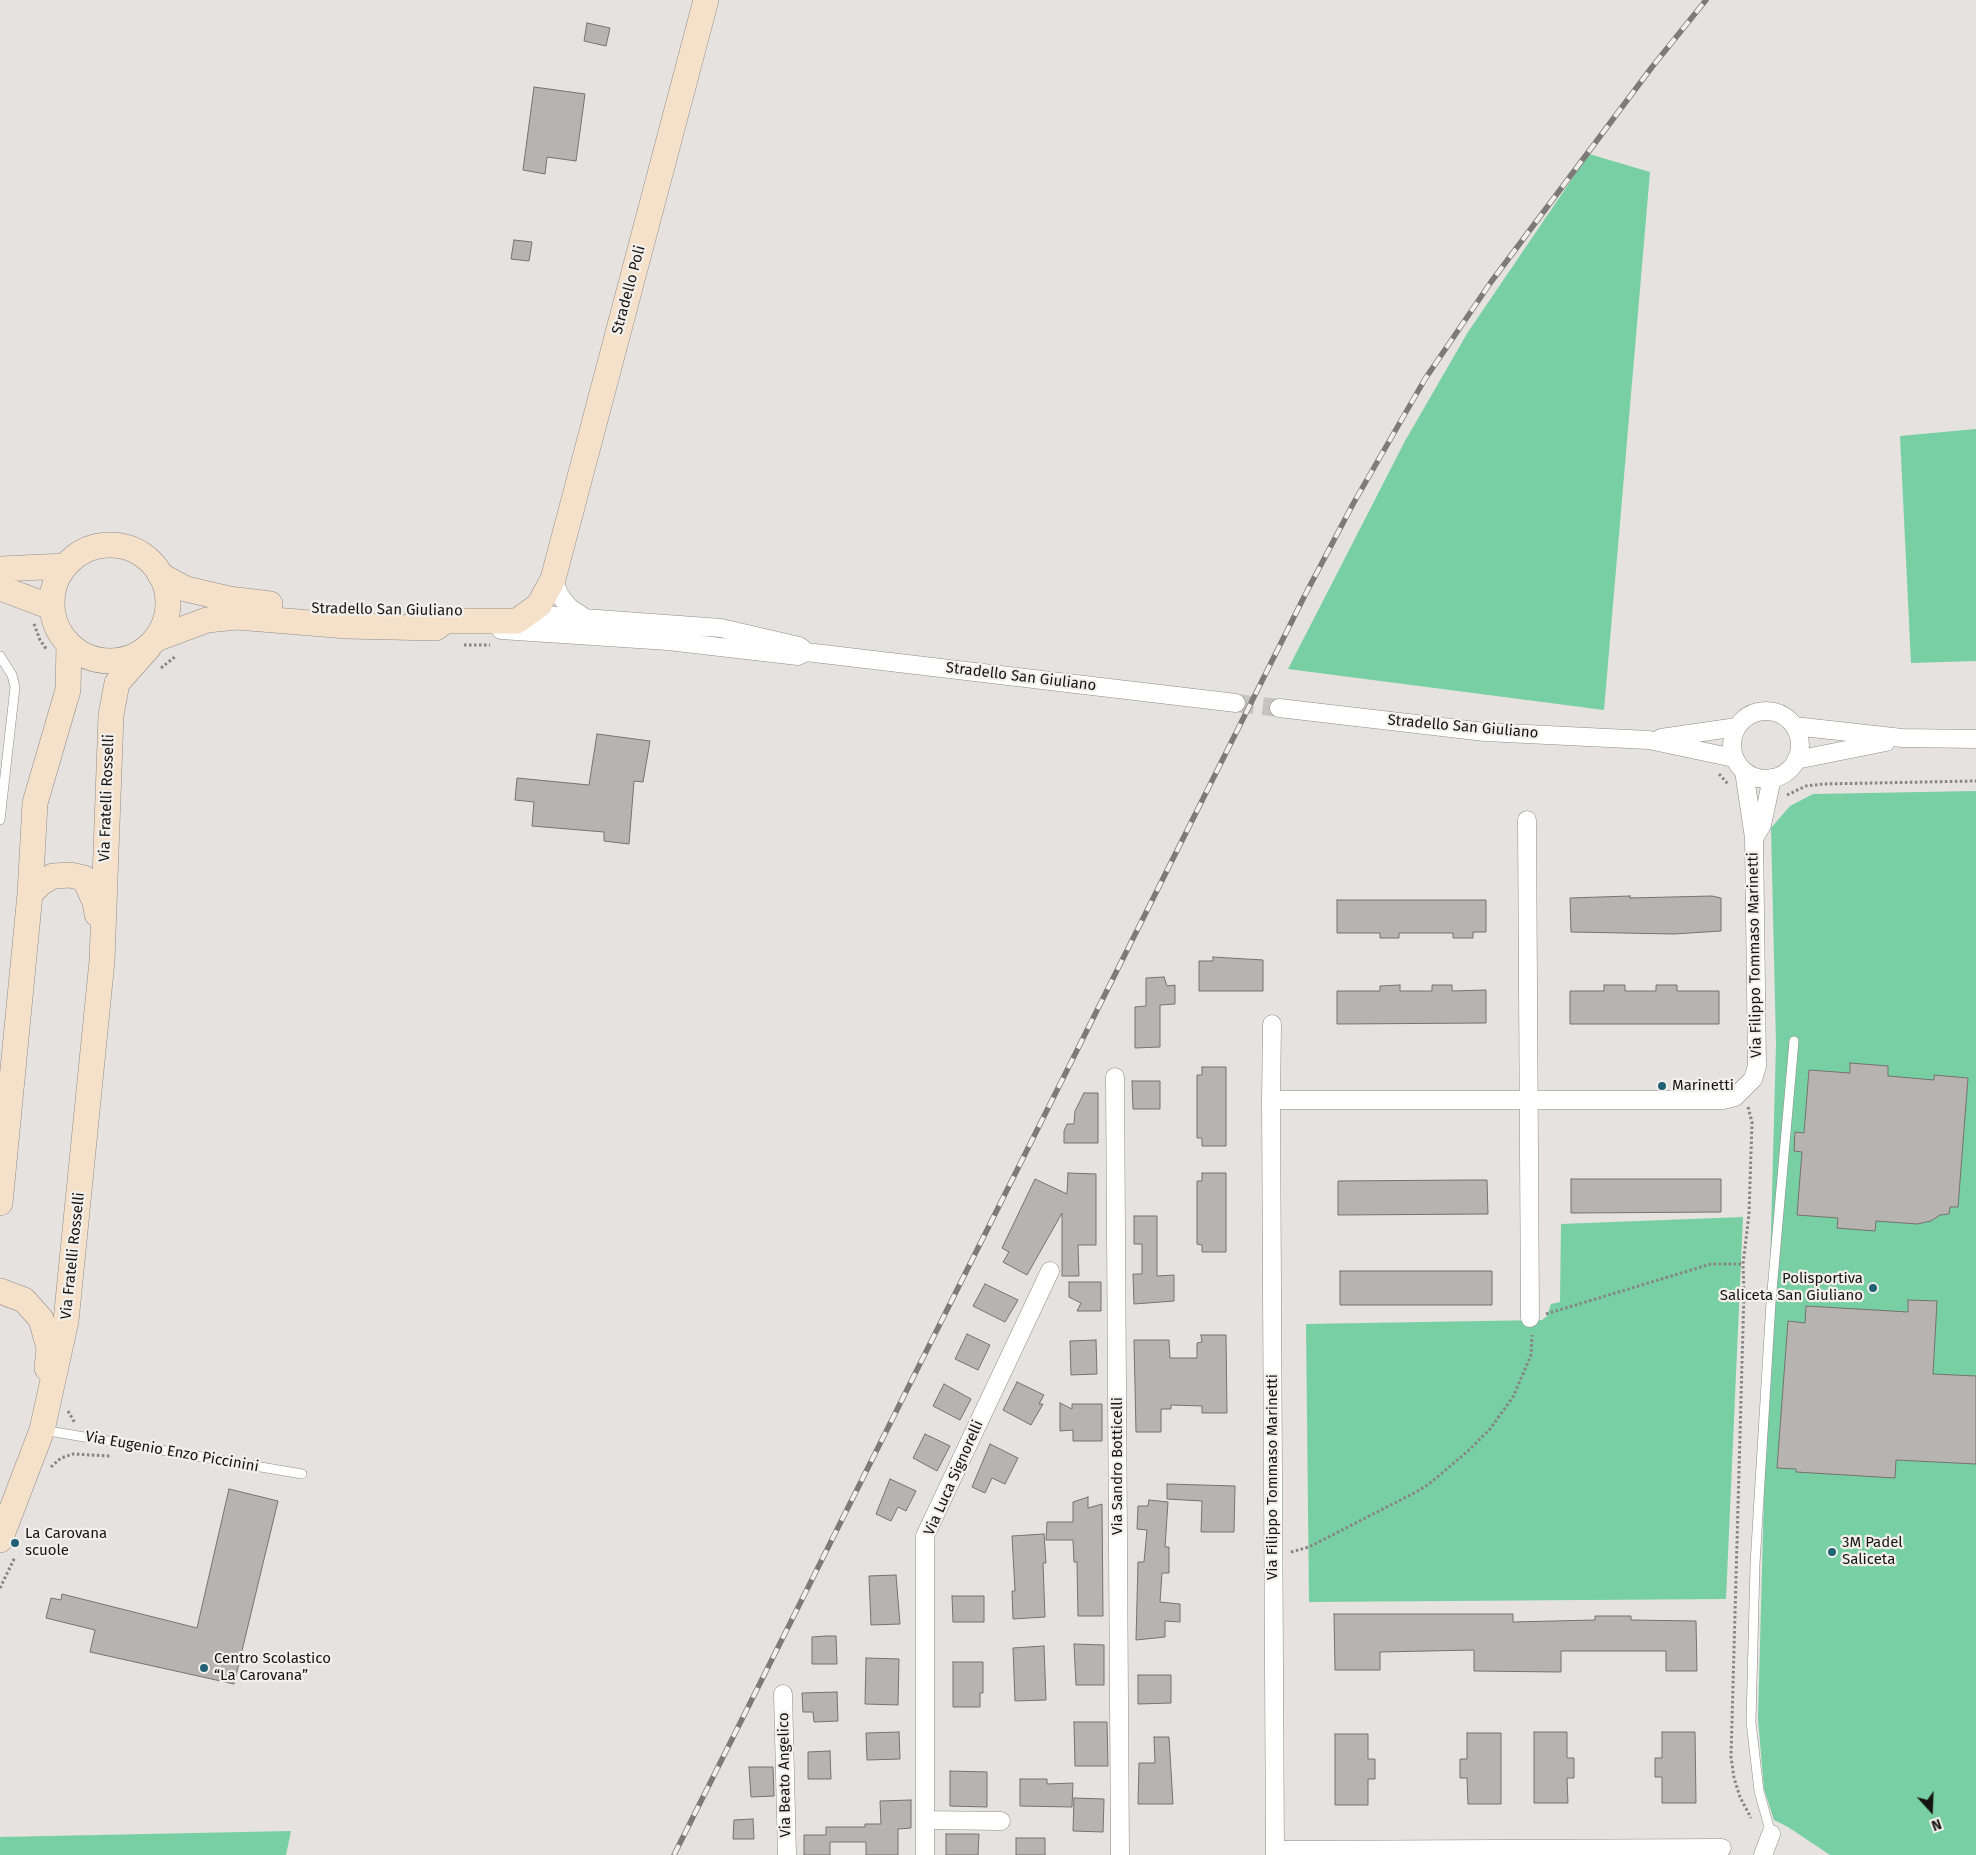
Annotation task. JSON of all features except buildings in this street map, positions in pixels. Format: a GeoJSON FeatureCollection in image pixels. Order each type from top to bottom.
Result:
{"type":"FeatureCollection","features":[{"type":"Feature","properties":{"kind":"street","name":"Stradello Poli"},"geometry":{"type":"LineString","coordinates":[[529,614],[546,596],[553,579],[706,0]]}},
{"type":"Feature","properties":{"kind":"street"},"geometry":{"type":"LineString","coordinates":[[110,545],[121,546],[140,554],[151,562],[160,575],[164,583],[168,608],[166,620],[152,643],[124,660],[108,662],[84,656],[62,637],[53,619],[51,607],[57,579],[65,566],[82,552],[110,545]]}},
{"type":"Feature","properties":{"kind":"street"},"geometry":{"type":"LineString","coordinates":[[0,569],[65,566]]}},
{"type":"Feature","properties":{"kind":"street","name":"Stradello San Giuliano"},"geometry":{"type":"LineString","coordinates":[[160,575],[186,589],[229,598],[305,608],[352,612],[413,611],[529,614],[721,628],[799,646],[806,652]]}},
{"type":"Feature","properties":{"kind":"street"},"geometry":{"type":"LineString","coordinates":[[553,579],[560,596],[570,608],[584,617]]}},
{"type":"Feature","properties":{"kind":"street"},"geometry":{"type":"LineString","coordinates":[[0,588],[51,607]]}},
{"type":"Feature","properties":{"kind":"street","name":"Stradello San Giuliano"},"geometry":{"type":"LineString","coordinates":[[436,628],[445,621],[517,621],[529,614]]}},
{"type":"Feature","properties":{"kind":"street","name":"Stradello San Giuliano"},"geometry":{"type":"LineString","coordinates":[[152,643],[207,620],[237,617],[347,626],[539,630],[798,656],[806,652],[1236,703]]}},
{"type":"Feature","properties":{"kind":"street","name":"Stradello San Giuliano"},"geometry":{"type":"LineString","coordinates":[[625,620],[630,628],[680,634],[690,644]]}},
{"type":"Feature","properties":{"kind":"street","name":"Via Fratelli Rosselli"},"geometry":{"type":"LineString","coordinates":[[8,1547],[42,1430],[66,1321],[102,961],[110,715],[117,683],[152,643]]}},
{"type":"Feature","properties":{"kind":"street"},"geometry":{"type":"LineString","coordinates":[[0,1203],[3,1135],[30,894],[35,803],[68,690],[69,645]]}},
{"type":"Feature","properties":{"kind":"street","name":"Stradello San Giuliano"},"geometry":{"type":"LineString","coordinates":[[1278,708],[1485,732],[1649,740],[1737,727]]}},
{"type":"Feature","properties":{"kind":"street"},"geometry":{"type":"LineString","coordinates":[[1765,711],[1781,715],[1794,726],[1800,743],[1796,760],[1783,774],[1772,778],[1755,778],[1739,764],[1732,742],[1737,727],[1750,715],[1765,711]]}},
{"type":"Feature","properties":{"kind":"street"},"geometry":{"type":"LineString","coordinates":[[1794,726],[1902,738],[1976,739]]}},
{"type":"Feature","properties":{"kind":"street"},"geometry":{"type":"LineString","coordinates":[[1796,760],[1902,738]]}},
{"type":"Feature","properties":{"kind":"street","name":"Stradello San Giuliano"},"geometry":{"type":"LineString","coordinates":[[1649,740],[1739,764]]}},
{"type":"Feature","properties":{"kind":"street","name":"Via Filippo Tommaso Marinetti"},"geometry":{"type":"LineString","coordinates":[[1739,764],[1754,838],[1756,1066],[1753,1079],[1744,1090]]}},
{"type":"Feature","properties":{"kind":"street","name":"Via Filippo Tommaso Marinetti"},"geometry":{"type":"LineString","coordinates":[[1754,838],[1762,825],[1772,778]]}},
{"type":"Feature","properties":{"kind":"street"},"geometry":{"type":"LineString","coordinates":[[1527,820],[1530,1318]]}},
{"type":"Feature","properties":{"kind":"street","name":"Via Fratelli Rosselli"},"geometry":{"type":"LineString","coordinates":[[30,894],[41,883],[53,876],[70,875],[84,878],[95,902],[102,961]]}},
{"type":"Feature","properties":{"kind":"street","name":"Via Filippo Tommaso Marinetti"},"geometry":{"type":"LineString","coordinates":[[1272,1024],[1275,1853]]}},
{"type":"Feature","properties":{"kind":"street","name":"Via Sandro Botticelli"},"geometry":{"type":"LineString","coordinates":[[1116,1078],[1120,1855]]}},
{"type":"Feature","properties":{"kind":"street"},"geometry":{"type":"LineString","coordinates":[[1271,1100],[1723,1100],[1735,1097],[1744,1090]]}},
{"type":"Feature","properties":{"kind":"street","name":"Via Luca Signorelli"},"geometry":{"type":"LineString","coordinates":[[925,1855],[925,1536],[1050,1271]]}},
{"type":"Feature","properties":{"kind":"street"},"geometry":{"type":"LineString","coordinates":[[0,1291],[24,1300],[41,1318],[49,1348],[42,1430]]}},
{"type":"Feature","properties":{"kind":"street","name":"Via Beato Angelico"},"geometry":{"type":"LineString","coordinates":[[783,1694],[787,1855]]}},
{"type":"Feature","properties":{"kind":"street"},"geometry":{"type":"LineString","coordinates":[[925,1820],[1001,1821]]}},
{"type":"Feature","properties":{"kind":"street"},"geometry":{"type":"LineString","coordinates":[[1763,1855],[1771,1834]]}},
{"type":"Feature","properties":{"kind":"street"},"geometry":{"type":"LineString","coordinates":[[1275,1853],[1722,1848]]}},
{"type":"Feature","properties":{"kind":"lane"},"geometry":{"type":"LineString","coordinates":[[0,656],[12,675],[15,687],[0,820]]}},
{"type":"Feature","properties":{"kind":"lane"},"geometry":{"type":"LineString","coordinates":[[0,674],[12,675]]}},
{"type":"Feature","properties":{"kind":"lane"},"geometry":{"type":"LineString","coordinates":[[1771,1834],[1759,1791],[1751,1722],[1754,1564],[1771,1302],[1794,1041]]}},
{"type":"Feature","properties":{"kind":"lane","name":"Via Eugenio Enzo Piccinini"},"geometry":{"type":"LineString","coordinates":[[42,1430],[302,1474]]}},
{"type":"Feature","properties":{"kind":"path"},"geometry":{"type":"LineString","coordinates":[[457,644],[496,645]]}},
{"type":"Feature","properties":{"kind":"path"},"geometry":{"type":"LineString","coordinates":[[158,670],[178,654]]}},
{"type":"Feature","properties":{"kind":"path"},"geometry":{"type":"LineString","coordinates":[[1744,1090],[1752,1122],[1749,1214],[1743,1264],[1744,1292],[1731,1757],[1734,1778],[1747,1811],[1754,1823],[1771,1834]]}},
{"type":"Feature","properties":{"kind":"path"},"geometry":{"type":"LineString","coordinates":[[1274,1557],[1309,1547],[1416,1492],[1429,1484],[1468,1451],[1501,1414],[1521,1381],[1533,1342],[1530,1318],[1711,1264],[1743,1264]]}},
{"type":"Feature","properties":{"kind":"path"},"geometry":{"type":"LineString","coordinates":[[66,1410],[75,1422],[73,1454]]}},
{"type":"Feature","properties":{"kind":"path"},"geometry":{"type":"LineString","coordinates":[[48,1476],[51,1468],[61,1458],[73,1454],[112,1456]]}},
{"type":"Feature","properties":{"kind":"path"},"geometry":{"type":"LineString","coordinates":[[0,1588],[8,1547]]}},
{"type":"Feature","properties":{"kind":"green space"},"geometry":{"type":"Polygon","coordinates":[[[1589,154],[1650,172],[1604,710],[1288,669],[1405,441],[1468,332],[1589,154]]]}},
{"type":"Feature","properties":{"kind":"green space"},"geometry":{"type":"Polygon","coordinates":[[[1976,429],[1976,661],[1911,663],[1900,436],[1976,429]]]}},
{"type":"Feature","properties":{"kind":"green space","name":"Polisportiva Saliceta San Giuliano"},"geometry":{"type":"Polygon","coordinates":[[[1976,791],[1976,1855],[1830,1855],[1774,1820],[1764,1789],[1758,1719],[1776,1044],[1771,828],[1790,806],[1813,794],[1976,791]]]}},
{"type":"Feature","properties":{"kind":"green space"},"geometry":{"type":"Polygon","coordinates":[[[1743,1217],[1726,1599],[1309,1602],[1306,1324],[1542,1320],[1547,1316],[1551,1304],[1560,1302],[1561,1224],[1743,1217]]]}},
{"type":"Feature","properties":{"kind":"green space"},"geometry":{"type":"Polygon","coordinates":[[[291,1831],[286,1855],[0,1855],[0,1837],[291,1831]]]}},
{"type":"Feature","properties":{"kind":"tunnel"},"geometry":{"type":"LineString","coordinates":[[1236,703],[1279,708]]}},
{"type":"Feature","properties":{"kind":"railway"},"geometry":{"type":"LineString","coordinates":[[674,1855],[1304,597],[1353,504],[1425,379],[1491,282],[1652,67],[1706,0]]}},
{"type":"Feature","properties":{"kind":"place","name":"Marinetti"},"geometry":{"type":"Point","coordinates":[1662,1086]}},
{"type":"Feature","properties":{"kind":"place","name":"Polisportiva Saliceta San Giuliano"},"geometry":{"type":"Point","coordinates":[1873,1288]}},
{"type":"Feature","properties":{"kind":"place","name":"La Carovana scuole"},"geometry":{"type":"Point","coordinates":[15,1543]}},
{"type":"Feature","properties":{"kind":"place","name":"3M Padel Saliceta"},"geometry":{"type":"Point","coordinates":[1832,1552]}},
{"type":"Feature","properties":{"kind":"place","name":"Centro Scolastico “La Carovana”"},"geometry":{"type":"Point","coordinates":[204,1668]}}]}
